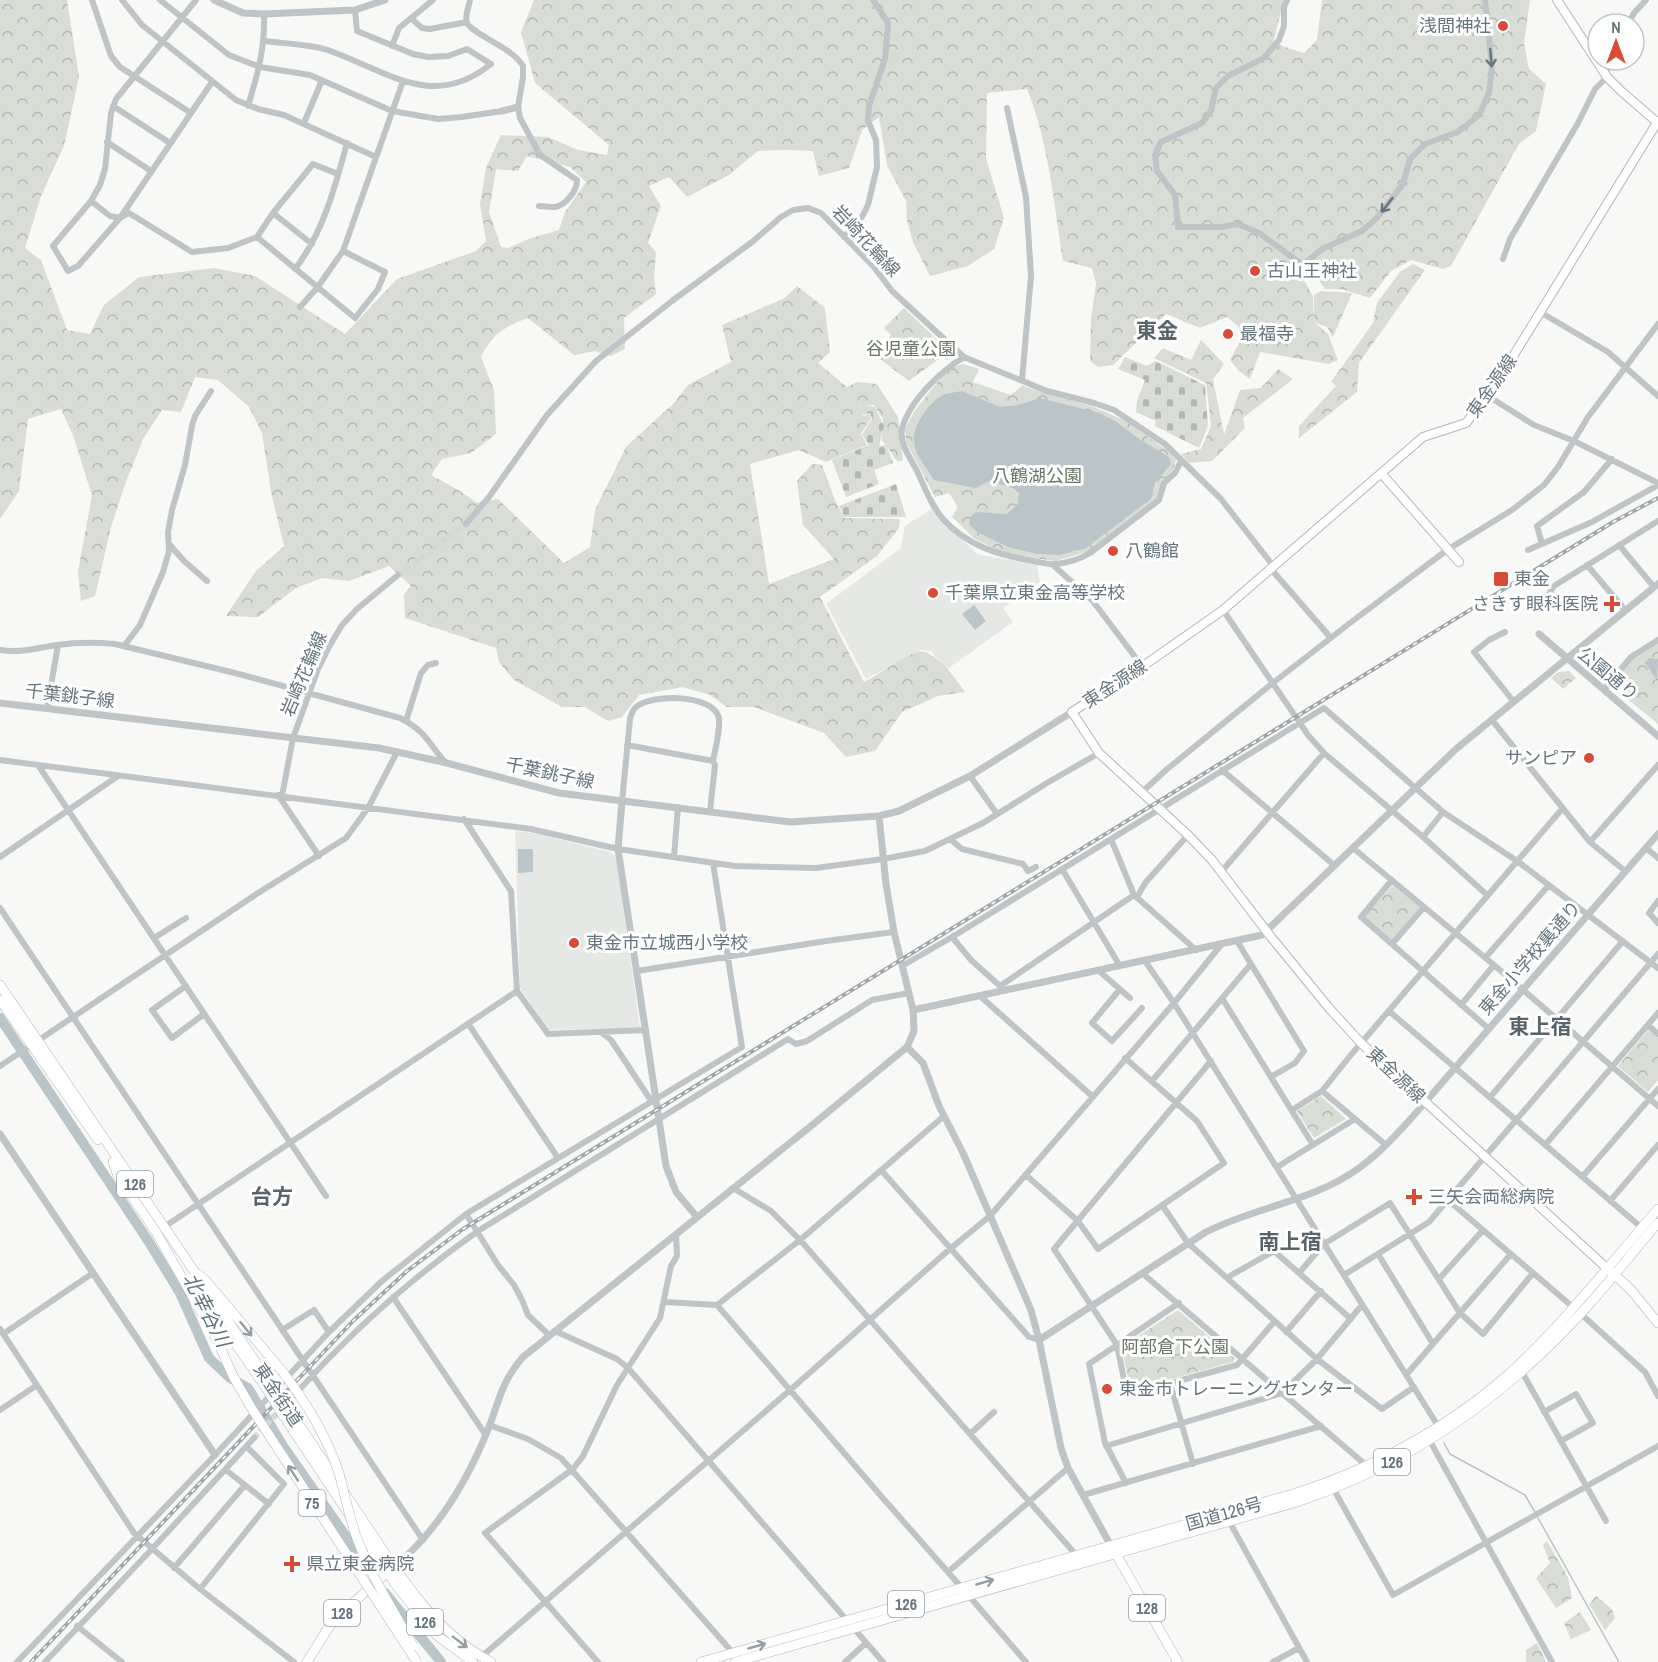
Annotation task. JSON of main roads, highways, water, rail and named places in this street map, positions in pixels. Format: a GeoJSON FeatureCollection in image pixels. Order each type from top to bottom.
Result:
{"type":"FeatureCollection","features":[{"type":"Feature","properties":{"kind":"main road"},"geometry":{"type":"LineString","coordinates":[[1557,0],[1606,75],[1621,92],[1658,122]]}},
{"type":"Feature","properties":{"kind":"main road","name":"東金源線"},"geometry":{"type":"LineString","coordinates":[[1611,1271],[1361,1043],[1267,933],[1221,872],[1188,835],[1099,753],[1072,712],[1223,610],[1423,437],[1466,423],[1488,396],[1658,122]]}},
{"type":"Feature","properties":{"kind":"main road"},"geometry":{"type":"LineString","coordinates":[[1381,473],[1459,562]]}},
{"type":"Feature","properties":{"kind":"main road","name":"東金街道"},"geometry":{"type":"LineString","coordinates":[[0,985],[34,1044],[113,1162],[268,1385]]}},
{"type":"Feature","properties":{"kind":"main road","name":"東金街道"},"geometry":{"type":"LineString","coordinates":[[0,1000],[34,1044],[194,1270],[391,1570]]}},
{"type":"Feature","properties":{"kind":"main road","name":"75"},"geometry":{"type":"LineString","coordinates":[[113,1162],[118,1176],[156,1232],[216,1338],[232,1376],[252,1410],[417,1662]]}},
{"type":"Feature","properties":{"kind":"main road","name":"国道126号"},"geometry":{"type":"LineString","coordinates":[[1611,1271],[1658,1209]]}},
{"type":"Feature","properties":{"kind":"main road","name":"国道126号"},"geometry":{"type":"LineString","coordinates":[[701,1662],[737,1659],[962,1588],[1077,1556],[1113,1550],[1297,1502],[1379,1468],[1430,1441],[1467,1416],[1522,1372],[1611,1271],[1658,1223]]}},
{"type":"Feature","properties":{"kind":"main road","name":"75"},"geometry":{"type":"LineString","coordinates":[[194,1270],[206,1281],[282,1371],[311,1410],[337,1470],[357,1539],[370,1570],[422,1662]]}},
{"type":"Feature","properties":{"kind":"main road"},"geometry":{"type":"LineString","coordinates":[[1611,1271],[1631,1290],[1658,1323]]}},
{"type":"Feature","properties":{"kind":"main road","name":"国道126号"},"geometry":{"type":"LineString","coordinates":[[850,1624],[969,1596],[1293,1494],[1367,1466],[1438,1426],[1511,1372],[1577,1311]]}},
{"type":"Feature","properties":{"kind":"main road","name":"128"},"geometry":{"type":"LineString","coordinates":[[1113,1550],[1178,1662]]}},
{"type":"Feature","properties":{"kind":"main road","name":"126"},"geometry":{"type":"LineString","coordinates":[[391,1570],[450,1635],[477,1659],[491,1662]]}},
{"type":"Feature","properties":{"kind":"main road","name":"128"},"geometry":{"type":"LineString","coordinates":[[308,1662],[336,1618],[391,1570]]}},
{"type":"Feature","properties":{"kind":"waterway","name":"北幸谷川"},"geometry":{"type":"LineString","coordinates":[[0,1018],[149,1242],[180,1293],[209,1358],[230,1378],[248,1388],[283,1446],[368,1568]]}},
{"type":"Feature","properties":{"kind":"waterway"},"geometry":{"type":"LineString","coordinates":[[1444,1443],[1450,1454],[1525,1495],[1536,1514]]}},
{"type":"Feature","properties":{"kind":"waterway"},"geometry":{"type":"LineString","coordinates":[[1538,1518],[1619,1662]]}},
{"type":"Feature","properties":{"kind":"waterway","name":"北幸谷川"},"geometry":{"type":"LineString","coordinates":[[385,1593],[441,1662]]}},
{"type":"Feature","properties":{"kind":"tunnel"},"geometry":{"type":"LineString","coordinates":[[398,575],[466,524]]}},
{"type":"Feature","properties":{"kind":"tunnel"},"geometry":{"type":"LineString","coordinates":[[254,1438],[299,1390]]}},
{"type":"Feature","properties":{"kind":"railway"},"geometry":{"type":"LineString","coordinates":[[31,1662],[353,1321],[407,1271],[463,1229],[1613,522],[1658,498]]}},
{"type":"Feature","properties":{"kind":"place","name":"浅間神社"},"geometry":{"type":"Point","coordinates":[1503,26]}},
{"type":"Feature","properties":{"kind":"place","name":"古山王神社"},"geometry":{"type":"Point","coordinates":[1255,271]}},
{"type":"Feature","properties":{"kind":"place","name":"最福寺"},"geometry":{"type":"Point","coordinates":[1228,334]}},
{"type":"Feature","properties":{"kind":"place","name":"八鶴館"},"geometry":{"type":"Point","coordinates":[1113,551]}},
{"type":"Feature","properties":{"kind":"place","name":"東金"},"geometry":{"type":"Point","coordinates":[1501,579]}},
{"type":"Feature","properties":{"kind":"place","name":"千葉県立東金高等学校"},"geometry":{"type":"Point","coordinates":[933,593]}},
{"type":"Feature","properties":{"kind":"place","name":"さきす眼科医院"},"geometry":{"type":"Point","coordinates":[1612,604]}},
{"type":"Feature","properties":{"kind":"place","name":"サンピア"},"geometry":{"type":"Point","coordinates":[1589,758]}},
{"type":"Feature","properties":{"kind":"place","name":"東金市立城西小学校"},"geometry":{"type":"Point","coordinates":[574,943]}},
{"type":"Feature","properties":{"kind":"place","name":"三矢会両総病院"},"geometry":{"type":"Point","coordinates":[1414,1197]}},
{"type":"Feature","properties":{"kind":"place","name":"東金市トレーニングセンター"},"geometry":{"type":"Point","coordinates":[1107,1389]}},
{"type":"Feature","properties":{"kind":"place","name":"県立東金病院"},"geometry":{"type":"Point","coordinates":[292,1564]}},
{"type":"Feature","properties":{"kind":"district","name":"東金"},"geometry":{"type":"Point","coordinates":[1157,331]}},
{"type":"Feature","properties":{"kind":"district","name":"東上宿"},"geometry":{"type":"Point","coordinates":[1540,1027]}},
{"type":"Feature","properties":{"kind":"district","name":"台方"},"geometry":{"type":"Point","coordinates":[272,1197]}},
{"type":"Feature","properties":{"kind":"district","name":"南上宿"},"geometry":{"type":"Point","coordinates":[1290,1242]}},
{"type":"Feature","properties":{"kind":"park label","name":"谷児童公園"},"geometry":{"type":"Point","coordinates":[911,349]}},
{"type":"Feature","properties":{"kind":"park label","name":"八鶴湖公園"},"geometry":{"type":"Point","coordinates":[1037,476]}},
{"type":"Feature","properties":{"kind":"park label","name":"阿部倉下公園"},"geometry":{"type":"Point","coordinates":[1175,1347]}}]}
